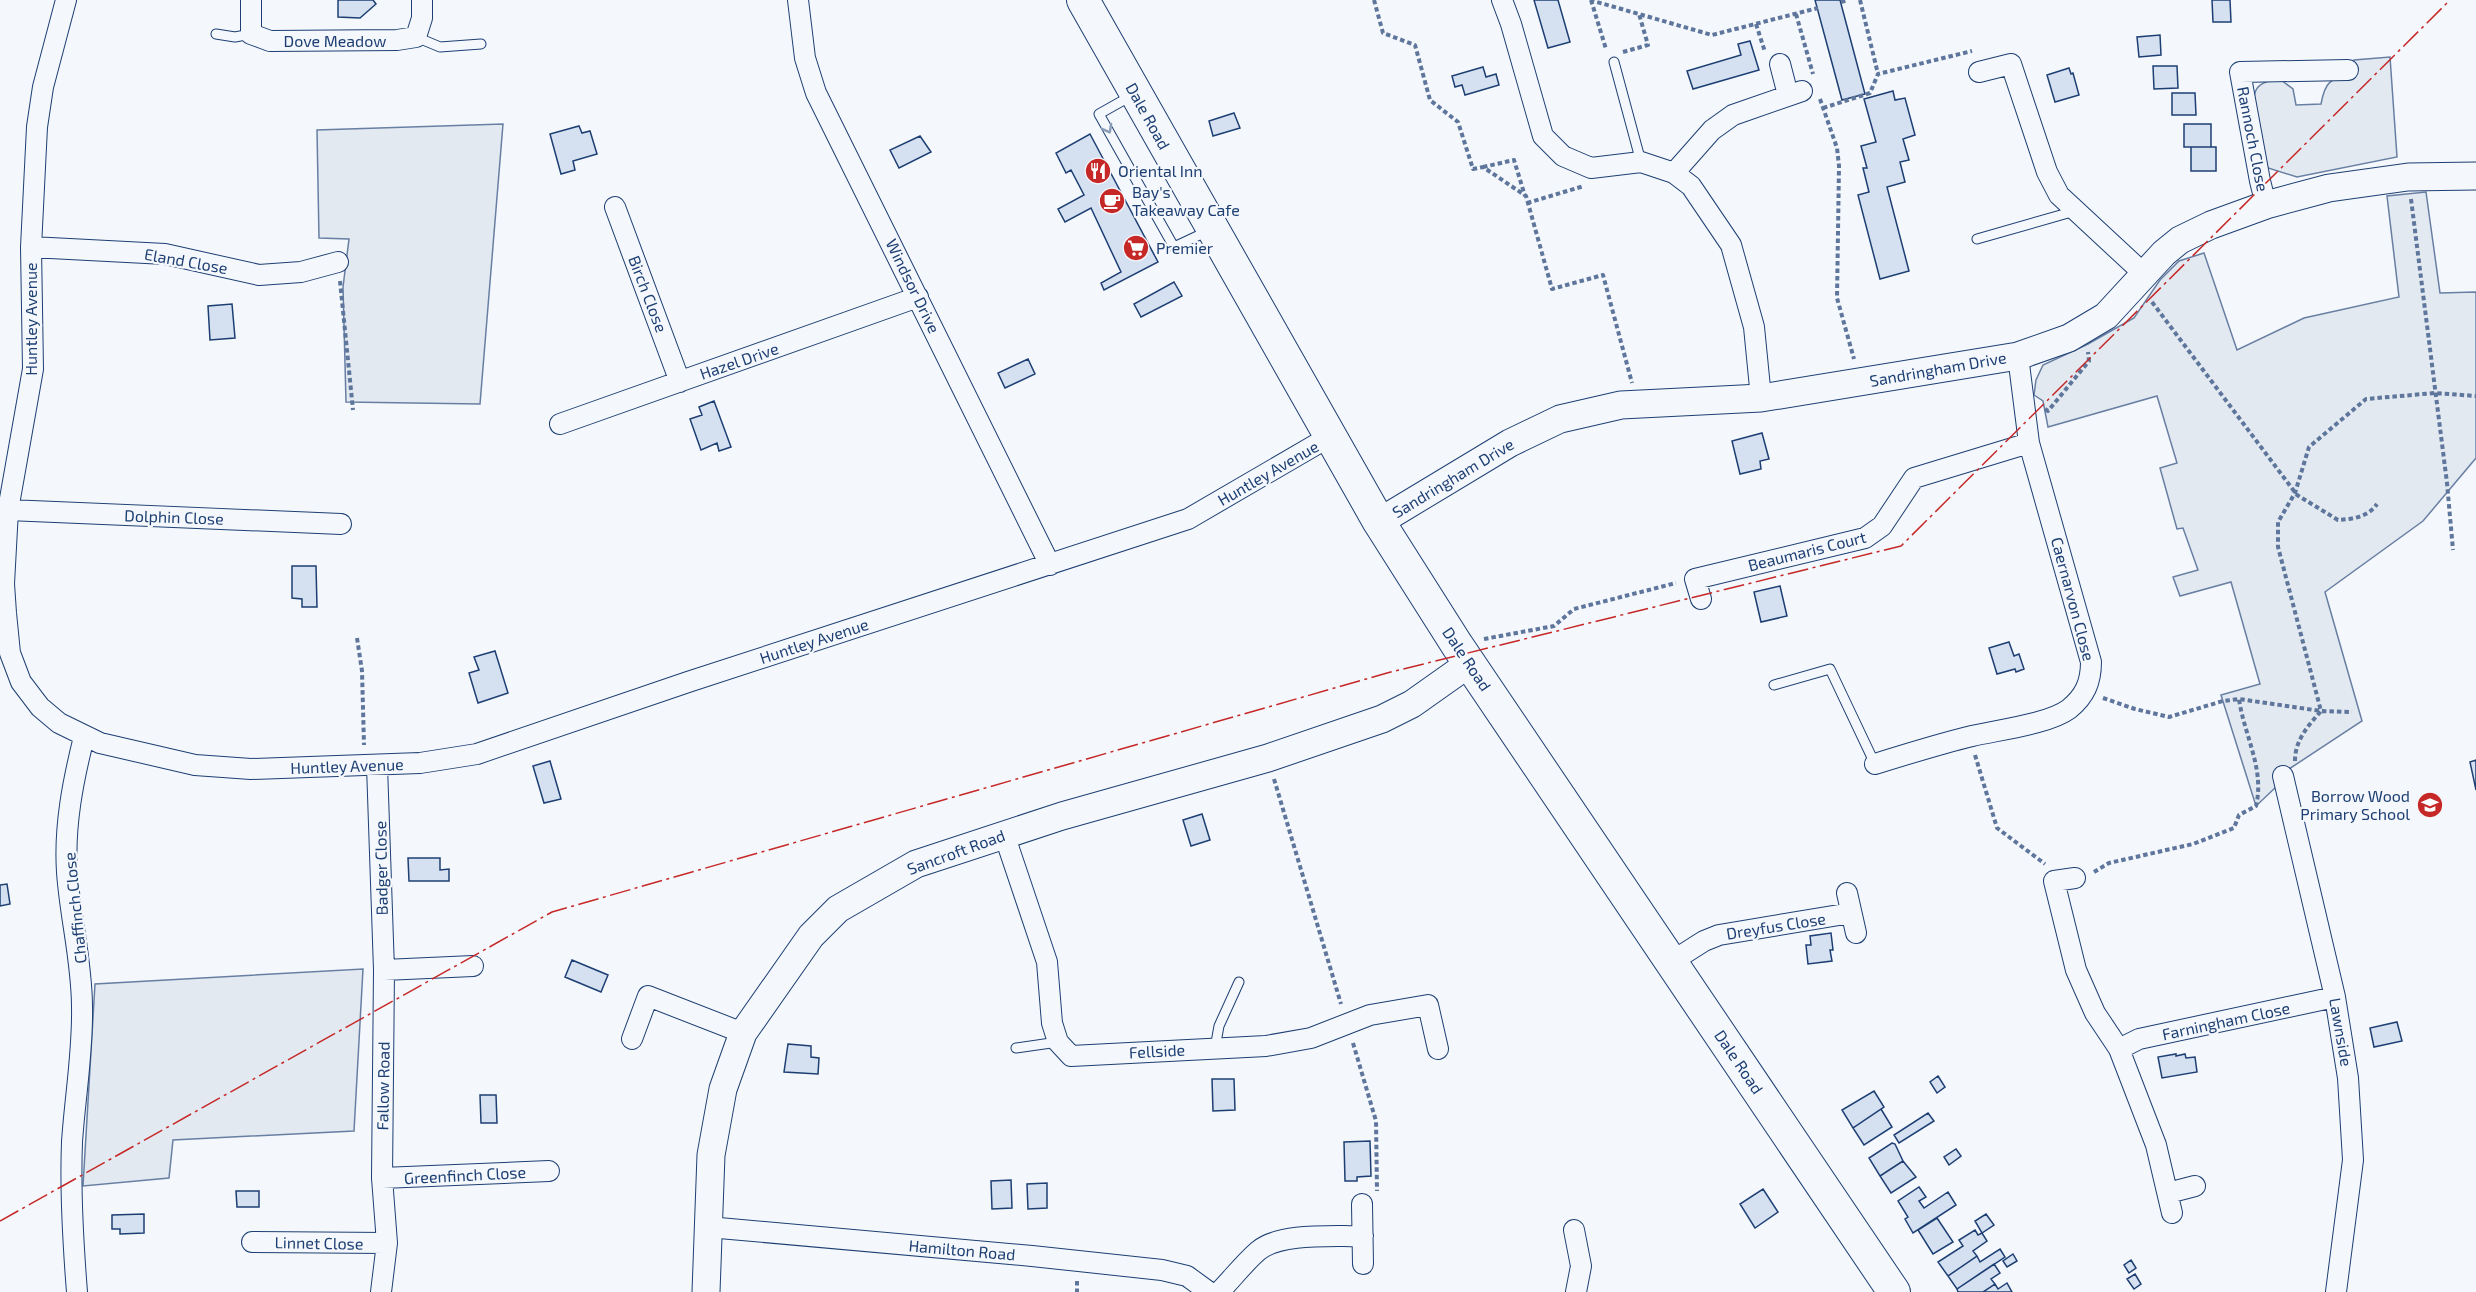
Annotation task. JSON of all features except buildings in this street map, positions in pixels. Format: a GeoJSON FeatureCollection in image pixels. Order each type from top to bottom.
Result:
{"type":"FeatureCollection","features":[{"type":"Feature","properties":{"kind":"main road","name":"Dale Road"},"geometry":{"type":"LineString","coordinates":[[1083,0],[1379,522],[1464,654],[1894,1292]]}},
{"type":"Feature","properties":{"kind":"street","name":"Huntley Avenue"},"geometry":{"type":"LineString","coordinates":[[66,0],[39,106],[34,158],[31,247],[33,369],[8,510],[4,585],[10,653],[21,682],[40,707],[59,723],[84,737],[139,754],[195,765],[251,769],[377,766],[420,763],[477,754],[700,678],[1188,519],[1329,437]]}},
{"type":"Feature","properties":{"kind":"street"},"geometry":{"type":"LineString","coordinates":[[251,0],[251,34]]}},
{"type":"Feature","properties":{"kind":"street"},"geometry":{"type":"LineString","coordinates":[[416,37],[422,18],[422,0]]}},
{"type":"Feature","properties":{"kind":"street","name":"Windsor Drive"},"geometry":{"type":"LineString","coordinates":[[798,0],[805,58],[816,93],[1050,565]]}},
{"type":"Feature","properties":{"kind":"street"},"geometry":{"type":"LineString","coordinates":[[1502,0],[1543,136],[1563,156],[1591,168],[1641,162],[1674,173],[1691,186],[1731,245],[1754,327],[1761,398]]}},
{"type":"Feature","properties":{"kind":"street","name":"Dove Meadow"},"geometry":{"type":"LineString","coordinates":[[251,34],[270,41],[397,40],[416,37]]}},
{"type":"Feature","properties":{"kind":"street"},"geometry":{"type":"LineString","coordinates":[[1674,173],[1712,130],[1732,115],[1802,91],[1780,64]]}},
{"type":"Feature","properties":{"kind":"street"},"geometry":{"type":"LineString","coordinates":[[1979,72],[2011,64],[2033,123],[2047,172],[2060,195],[2140,278]]}},
{"type":"Feature","properties":{"kind":"street","name":"Rannoch Close"},"geometry":{"type":"LineString","coordinates":[[2266,205],[2240,72],[2348,70]]}},
{"type":"Feature","properties":{"kind":"street","name":"Sandringham Drive"},"geometry":{"type":"LineString","coordinates":[[1379,522],[1510,443],[1560,419],[1621,405],[1761,398],[2018,356],[2055,344],[2106,316],[2140,278],[2180,240],[2211,225],[2266,205],[2329,188],[2408,177],[2476,176]]}},
{"type":"Feature","properties":{"kind":"street","name":"Birch Close"},"geometry":{"type":"LineString","coordinates":[[615,207],[680,381]]}},
{"type":"Feature","properties":{"kind":"street","name":"Eland Close"},"geometry":{"type":"LineString","coordinates":[[31,247],[165,254],[259,275],[301,272],[338,262]]}},
{"type":"Feature","properties":{"kind":"street","name":"Hazel Drive"},"geometry":{"type":"LineString","coordinates":[[560,424],[918,297]]}},
{"type":"Feature","properties":{"kind":"street","name":"Caernarvon Close"},"geometry":{"type":"LineString","coordinates":[[2018,356],[2029,442],[2091,662],[2091,678],[2085,691]]}},
{"type":"Feature","properties":{"kind":"street","name":"Beaumaris Court"},"geometry":{"type":"LineString","coordinates":[[1695,579],[1865,538],[1882,526],[1914,478],[2029,442]]}},
{"type":"Feature","properties":{"kind":"street","name":"Dolphin Close"},"geometry":{"type":"LineString","coordinates":[[8,510],[340,524]]}},
{"type":"Feature","properties":{"kind":"street"},"geometry":{"type":"LineString","coordinates":[[1695,579],[1701,599]]}},
{"type":"Feature","properties":{"kind":"street","name":"Sancroft Road"},"geometry":{"type":"LineString","coordinates":[[706,1292],[711,1155],[723,1089],[743,1032],[811,936],[838,909],[916,864],[1004,834],[1268,758],[1382,719],[1412,704],[1464,654]]}},
{"type":"Feature","properties":{"kind":"street"},"geometry":{"type":"LineString","coordinates":[[1875,764],[1969,737],[2054,718],[2068,709],[2085,691]]}},
{"type":"Feature","properties":{"kind":"street","name":"Chaffinch Close"},"geometry":{"type":"LineString","coordinates":[[77,1292],[72,1234],[72,1144],[82,1009],[81,973],[74,935],[67,870],[69,812],[74,774],[84,737]]}},
{"type":"Feature","properties":{"kind":"street","name":"Badger Close"},"geometry":{"type":"LineString","coordinates":[[377,766],[384,970]]}},
{"type":"Feature","properties":{"kind":"street","name":"Lawnside"},"geometry":{"type":"LineString","coordinates":[[2283,776],[2344,1039],[2353,1136],[2348,1214],[2336,1292]]}},
{"type":"Feature","properties":{"kind":"street"},"geometry":{"type":"LineString","coordinates":[[1004,834],[1047,962],[1052,1023],[1058,1042]]}},
{"type":"Feature","properties":{"kind":"street"},"geometry":{"type":"LineString","coordinates":[[2075,878],[2054,882],[2076,970],[2084,991],[2120,1049],[2156,1144],[2172,1213]]}},
{"type":"Feature","properties":{"kind":"street"},"geometry":{"type":"LineString","coordinates":[[1847,893],[1856,933]]}},
{"type":"Feature","properties":{"kind":"street","name":"Dreyfus Close"},"geometry":{"type":"LineString","coordinates":[[1671,962],[1704,941],[1719,935],[1851,913]]}},
{"type":"Feature","properties":{"kind":"street"},"geometry":{"type":"LineString","coordinates":[[384,970],[473,966]]}},
{"type":"Feature","properties":{"kind":"street","name":"Fallow Road"},"geometry":{"type":"LineString","coordinates":[[381,1292],[387,1243],[382,1179],[384,970]]}},
{"type":"Feature","properties":{"kind":"street"},"geometry":{"type":"LineString","coordinates":[[632,1039],[648,996],[743,1032]]}},
{"type":"Feature","properties":{"kind":"street","name":"Farningham Close"},"geometry":{"type":"LineString","coordinates":[[2120,1049],[2139,1039],[2335,997]]}},
{"type":"Feature","properties":{"kind":"street","name":"Fellside"},"geometry":{"type":"LineString","coordinates":[[1058,1042],[1071,1056],[1266,1046],[1311,1038],[1370,1014],[1428,1005],[1438,1049]]}},
{"type":"Feature","properties":{"kind":"street","name":"Greenfinch Close"},"geometry":{"type":"LineString","coordinates":[[382,1179],[549,1171]]}},
{"type":"Feature","properties":{"kind":"street"},"geometry":{"type":"LineString","coordinates":[[2168,1193],[2194,1186]]}},
{"type":"Feature","properties":{"kind":"street"},"geometry":{"type":"LineString","coordinates":[[1362,1204],[1363,1264]]}},
{"type":"Feature","properties":{"kind":"street","name":"Hamilton Road"},"geometry":{"type":"LineString","coordinates":[[708,1227],[1142,1267],[1187,1276],[1209,1292]]}},
{"type":"Feature","properties":{"kind":"street"},"geometry":{"type":"LineString","coordinates":[[1574,1230],[1581,1266],[1576,1292]]}},
{"type":"Feature","properties":{"kind":"street"},"geometry":{"type":"LineString","coordinates":[[1219,1292],[1258,1251],[1268,1245],[1300,1238],[1363,1236]]}},
{"type":"Feature","properties":{"kind":"street","name":"Linnet Close"},"geometry":{"type":"LineString","coordinates":[[252,1242],[387,1243]]}},
{"type":"Feature","properties":{"kind":"lane"},"geometry":{"type":"LineString","coordinates":[[216,34],[235,37],[251,34]]}},
{"type":"Feature","properties":{"kind":"lane"},"geometry":{"type":"LineString","coordinates":[[416,37],[440,47],[481,44]]}},
{"type":"Feature","properties":{"kind":"lane"},"geometry":{"type":"LineString","coordinates":[[1611,59],[1641,162]]}},
{"type":"Feature","properties":{"kind":"lane"},"geometry":{"type":"LineString","coordinates":[[1136,93],[1099,114],[1174,247],[1212,230]]}},
{"type":"Feature","properties":{"kind":"lane"},"geometry":{"type":"LineString","coordinates":[[1977,239],[2075,211]]}},
{"type":"Feature","properties":{"kind":"lane"},"geometry":{"type":"LineString","coordinates":[[1774,685],[1830,669],[1875,764]]}},
{"type":"Feature","properties":{"kind":"lane"},"geometry":{"type":"LineString","coordinates":[[1215,1048],[1219,1026],[1239,982]]}},
{"type":"Feature","properties":{"kind":"lane"},"geometry":{"type":"LineString","coordinates":[[1016,1048],[1058,1042]]}},
{"type":"Feature","properties":{"kind":"path"},"geometry":{"type":"LineString","coordinates":[[1374,0],[1383,33],[1415,45],[1430,100],[1458,122],[1473,169],[1514,160],[1552,289],[1603,275],[1638,404]]}},
{"type":"Feature","properties":{"kind":"path"},"geometry":{"type":"LineString","coordinates":[[1591,0],[1712,35],[1818,8]]}},
{"type":"Feature","properties":{"kind":"path"},"geometry":{"type":"LineString","coordinates":[[1591,0],[1611,59],[1648,45],[1639,14]]}},
{"type":"Feature","properties":{"kind":"path"},"geometry":{"type":"LineString","coordinates":[[1841,2],[1848,0]]}},
{"type":"Feature","properties":{"kind":"path"},"geometry":{"type":"LineString","coordinates":[[1823,108],[1870,93],[1878,74],[1860,0]]}},
{"type":"Feature","properties":{"kind":"path"},"geometry":{"type":"LineString","coordinates":[[1796,14],[1802,91],[1823,108],[1837,148],[1839,166],[1837,298],[1862,382]]}},
{"type":"Feature","properties":{"kind":"path"},"geometry":{"type":"LineString","coordinates":[[1756,24],[1764,51],[1780,64]]}},
{"type":"Feature","properties":{"kind":"path"},"geometry":{"type":"LineString","coordinates":[[1878,74],[1982,49]]}},
{"type":"Feature","properties":{"kind":"path"},"geometry":{"type":"LineString","coordinates":[[1483,167],[1526,196]]}},
{"type":"Feature","properties":{"kind":"path"},"geometry":{"type":"LineString","coordinates":[[2408,177],[2453,550]]}},
{"type":"Feature","properties":{"kind":"path"},"geometry":{"type":"LineString","coordinates":[[1527,203],[1585,186]]}},
{"type":"Feature","properties":{"kind":"path"},"geometry":{"type":"LineString","coordinates":[[338,262],[353,410]]}},
{"type":"Feature","properties":{"kind":"path"},"geometry":{"type":"LineString","coordinates":[[2140,278],[2295,493],[2309,505],[2338,520],[2361,516],[2377,504]]}},
{"type":"Feature","properties":{"kind":"path"},"geometry":{"type":"LineString","coordinates":[[2023,402],[2032,401],[2048,411],[2089,361],[2085,329]]}},
{"type":"Feature","properties":{"kind":"path"},"geometry":{"type":"LineString","coordinates":[[2321,711],[2278,547],[2278,522],[2295,493],[2309,447],[2366,399],[2435,393],[2476,396]]}},
{"type":"Feature","properties":{"kind":"path"},"geometry":{"type":"LineString","coordinates":[[1464,654],[1554,626],[1574,609],[1695,579]]}},
{"type":"Feature","properties":{"kind":"path"},"geometry":{"type":"LineString","coordinates":[[357,638],[362,670],[364,750],[377,766]]}},
{"type":"Feature","properties":{"kind":"path"},"geometry":{"type":"LineString","coordinates":[[2085,691],[2135,709],[2169,717],[2223,701],[2239,699],[2321,711],[2352,712]]}},
{"type":"Feature","properties":{"kind":"path"},"geometry":{"type":"LineString","coordinates":[[2075,878],[2091,874],[2109,863],[2155,854],[2204,840],[2234,828],[2240,814],[2256,806],[2259,795],[2258,774],[2239,699]]}},
{"type":"Feature","properties":{"kind":"path"},"geometry":{"type":"LineString","coordinates":[[2283,776],[2296,771],[2298,744],[2307,726],[2321,711]]}},
{"type":"Feature","properties":{"kind":"path"},"geometry":{"type":"LineString","coordinates":[[1969,737],[1997,828],[2044,862],[2054,882]]}},
{"type":"Feature","properties":{"kind":"path"},"geometry":{"type":"LineString","coordinates":[[1268,758],[1376,1121],[1377,1193],[1362,1204]]}},
{"type":"Feature","properties":{"kind":"shaded area"},"geometry":{"type":"Polygon","coordinates":[[[2390,57],[2397,157],[2297,177],[2265,167],[2254,108],[2257,88],[2270,81],[2281,80],[2293,89],[2296,105],[2321,104],[2324,91],[2330,82],[2352,75],[2354,60],[2390,57]]]}},
{"type":"Feature","properties":{"kind":"shaded area"},"geometry":{"type":"Polygon","coordinates":[[[503,124],[480,404],[346,402],[343,287],[349,239],[319,238],[317,130],[503,124]]]}},
{"type":"Feature","properties":{"kind":"shaded area"},"geometry":{"type":"Polygon","coordinates":[[[2426,192],[2440,293],[2476,292],[2476,458],[2423,521],[2325,592],[2362,721],[2289,769],[2275,772],[2276,787],[2256,806],[2221,695],[2260,684],[2231,582],[2180,596],[2173,577],[2198,570],[2183,528],[2177,529],[2160,468],[2177,463],[2157,396],[2048,427],[2043,401],[2034,395],[2036,380],[2043,365],[2088,344],[2134,318],[2160,280],[2179,261],[2204,253],[2237,350],[2304,318],[2399,297],[2387,196],[2426,192]]]}},
{"type":"Feature","properties":{"kind":"shaded area"},"geometry":{"type":"Polygon","coordinates":[[[363,969],[354,1131],[173,1140],[169,1178],[83,1186],[95,984],[363,969]]]}},
{"type":"Feature","properties":{"kind":"power"},"geometry":{"type":"LineString","coordinates":[[0,1221],[552,912],[1387,673],[1901,546],[2450,0]]}},
{"type":"Feature","properties":{"kind":"place","name":"Oriental Inn"},"geometry":{"type":"Point","coordinates":[1098,171]}},
{"type":"Feature","properties":{"kind":"place","name":"Bay's Takeaway Cafe"},"geometry":{"type":"Point","coordinates":[1112,201]}},
{"type":"Feature","properties":{"kind":"place","name":"Premier"},"geometry":{"type":"Point","coordinates":[1136,248]}},
{"type":"Feature","properties":{"kind":"place","name":"Borrow Wood Primary School"},"geometry":{"type":"Point","coordinates":[2430,805]}}]}
